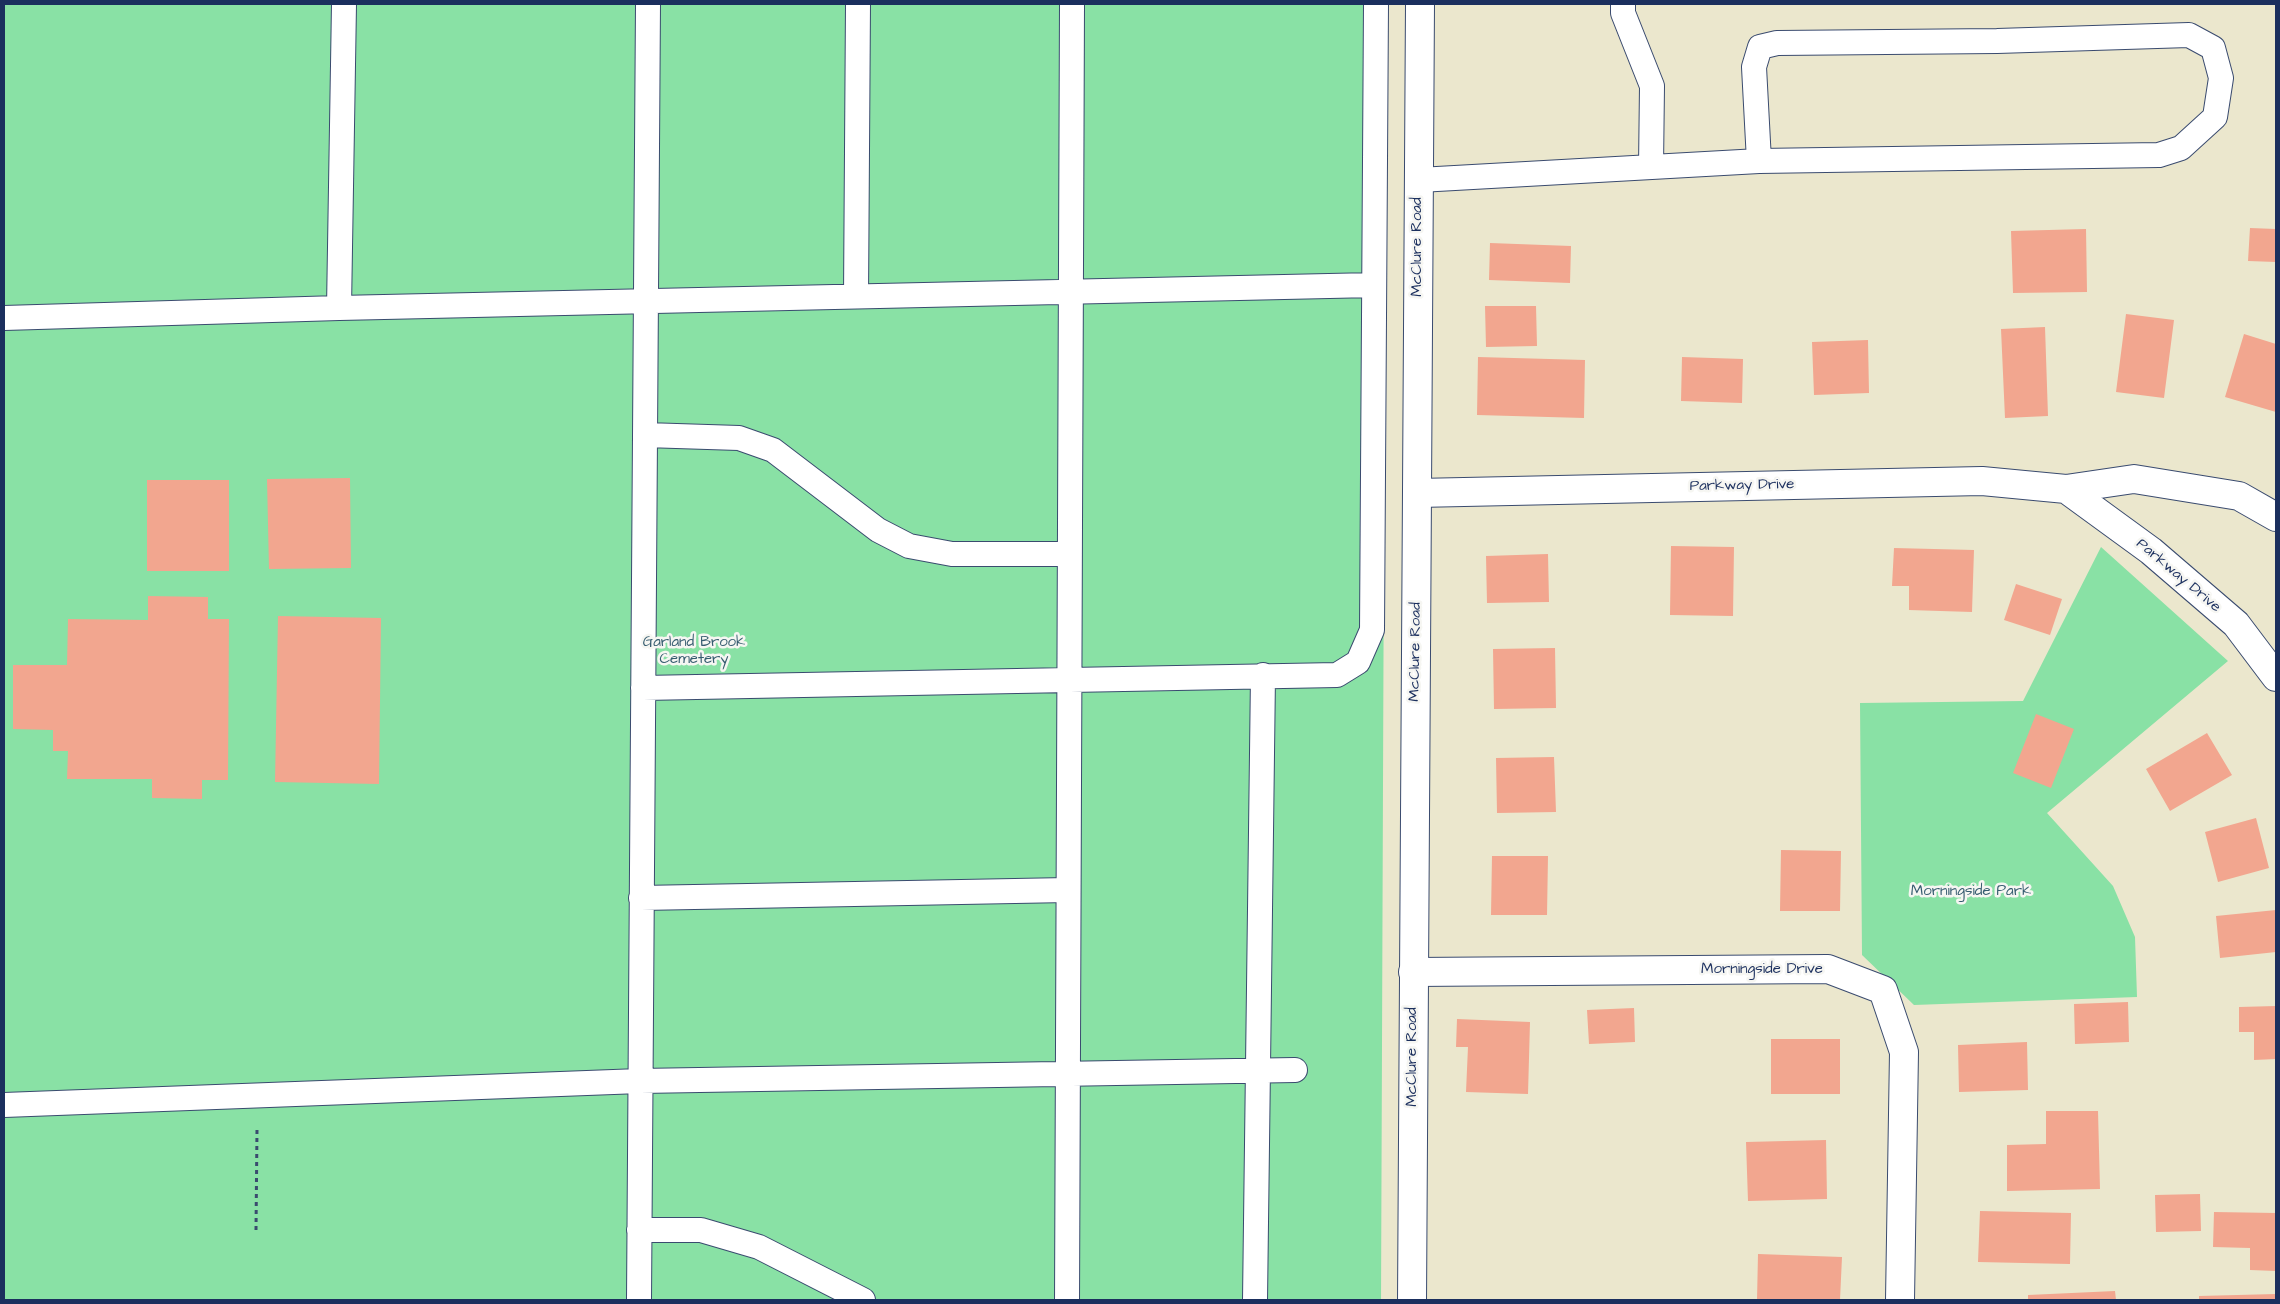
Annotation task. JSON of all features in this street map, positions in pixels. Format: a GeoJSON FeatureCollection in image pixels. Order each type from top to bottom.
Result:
{"type":"FeatureCollection","features":[{"type":"Feature","properties":{"kind":"street","name":"McClure Road"},"geometry":{"type":"LineString","coordinates":[[1412,1300],[1420,4]]}},
{"type":"Feature","properties":{"kind":"street","name":"Parkway Drive"},"geometry":{"type":"LineString","coordinates":[[1417,493],[1982,481],[2066,488],[2134,479],[2239,496],[2276,517]]}},
{"type":"Feature","properties":{"kind":"street","name":"Parkway Drive"},"geometry":{"type":"LineString","coordinates":[[2066,488],[2151,551],[2236,624],[2276,677]]}},
{"type":"Feature","properties":{"kind":"street","name":"Morningside Drive"},"geometry":{"type":"LineString","coordinates":[[1413,972],[1828,969],[1883,990],[1904,1052],[1900,1300]]}},
{"type":"Feature","properties":{"kind":"lane"},"geometry":{"type":"LineString","coordinates":[[339,308],[344,4]]}},
{"type":"Feature","properties":{"kind":"lane"},"geometry":{"type":"LineString","coordinates":[[639,1300],[648,4]]}},
{"type":"Feature","properties":{"kind":"lane"},"geometry":{"type":"LineString","coordinates":[[856,296],[858,4]]}},
{"type":"Feature","properties":{"kind":"lane"},"geometry":{"type":"LineString","coordinates":[[1067,1300],[1072,4]]}},
{"type":"Feature","properties":{"kind":"lane"},"geometry":{"type":"LineString","coordinates":[[643,688],[1336,676],[1358,662],[1372,630],[1376,4]]}},
{"type":"Feature","properties":{"kind":"lane"},"geometry":{"type":"LineString","coordinates":[[1623,4],[1623,13],[1652,86],[1651,167]]}},
{"type":"Feature","properties":{"kind":"lane"},"geometry":{"type":"LineString","coordinates":[[1418,180],[1759,161],[2159,155],[2181,148],[2215,117],[2221,78],[2213,48],[2189,35],[1997,41],[1777,42],[1760,47],[1754,67],[1759,161]]}},
{"type":"Feature","properties":{"kind":"lane"},"geometry":{"type":"LineString","coordinates":[[4,318],[339,308],[1374,285]]}},
{"type":"Feature","properties":{"kind":"lane"},"geometry":{"type":"LineString","coordinates":[[645,435],[739,438],[773,450],[878,530],[909,546],[952,554],[1069,554]]}},
{"type":"Feature","properties":{"kind":"lane"},"geometry":{"type":"LineString","coordinates":[[1255,1300],[1263,676]]}},
{"type":"Feature","properties":{"kind":"lane"},"geometry":{"type":"LineString","coordinates":[[642,898],[1068,890]]}},
{"type":"Feature","properties":{"kind":"lane"},"geometry":{"type":"LineString","coordinates":[[4,1105],[640,1081],[1295,1070]]}},
{"type":"Feature","properties":{"kind":"lane"},"geometry":{"type":"LineString","coordinates":[[639,1230],[701,1230],[759,1247],[862,1300]]}},
{"type":"Feature","properties":{"kind":"path"},"geometry":{"type":"LineString","coordinates":[[256,1230],[258,1096]]}},
{"type":"Feature","properties":{"kind":"green space","name":"Garland Brook Cemetery"},"geometry":{"type":"Polygon","coordinates":[[[4,4],[1386,4],[1381,1300],[4,1300],[4,4]]]}},
{"type":"Feature","properties":{"kind":"green space","name":"Morningside Park"},"geometry":{"type":"Polygon","coordinates":[[[2101,547],[2228,661],[2047,813],[2113,886],[2135,937],[2137,997],[1914,1005],[1862,955],[1860,703],[2023,701],[2101,547]]]}},
{"type":"Feature","properties":{"kind":"building"},"geometry":{"type":"Polygon","coordinates":[[[2250,228],[2276,229],[2276,262],[2248,261],[2250,228]]]}},
{"type":"Feature","properties":{"kind":"building"},"geometry":{"type":"Polygon","coordinates":[[[2086,229],[2087,292],[2013,293],[2011,231],[2086,229]]]}},
{"type":"Feature","properties":{"kind":"building"},"geometry":{"type":"Polygon","coordinates":[[[1490,243],[1571,246],[1570,283],[1489,280],[1490,243]]]}},
{"type":"Feature","properties":{"kind":"building"},"geometry":{"type":"Polygon","coordinates":[[[1485,306],[1536,306],[1537,346],[1486,347],[1485,306]]]}},
{"type":"Feature","properties":{"kind":"building"},"geometry":{"type":"Polygon","coordinates":[[[2126,314],[2174,320],[2164,398],[2116,392],[2126,314]]]}},
{"type":"Feature","properties":{"kind":"building"},"geometry":{"type":"Polygon","coordinates":[[[2045,327],[2048,416],[2005,418],[2001,329],[2045,327]]]}},
{"type":"Feature","properties":{"kind":"building"},"geometry":{"type":"Polygon","coordinates":[[[2244,334],[2276,344],[2276,412],[2225,397],[2244,334]]]}},
{"type":"Feature","properties":{"kind":"building"},"geometry":{"type":"Polygon","coordinates":[[[1868,340],[1869,393],[1814,395],[1812,342],[1868,340]]]}},
{"type":"Feature","properties":{"kind":"building"},"geometry":{"type":"Polygon","coordinates":[[[1478,357],[1585,360],[1584,418],[1477,415],[1478,357]]]}},
{"type":"Feature","properties":{"kind":"building"},"geometry":{"type":"Polygon","coordinates":[[[1682,357],[1743,359],[1742,403],[1681,401],[1682,357]]]}},
{"type":"Feature","properties":{"kind":"building"},"geometry":{"type":"Polygon","coordinates":[[[350,478],[351,568],[269,569],[267,479],[350,478]]]}},
{"type":"Feature","properties":{"kind":"building"},"geometry":{"type":"Polygon","coordinates":[[[147,480],[229,480],[229,571],[147,571],[147,480]]]}},
{"type":"Feature","properties":{"kind":"building"},"geometry":{"type":"Polygon","coordinates":[[[1671,546],[1734,547],[1733,616],[1670,615],[1671,546]]]}},
{"type":"Feature","properties":{"kind":"building"},"geometry":{"type":"Polygon","coordinates":[[[1894,548],[1974,550],[1972,612],[1909,610],[1909,586],[1892,586],[1894,548]]]}},
{"type":"Feature","properties":{"kind":"building"},"geometry":{"type":"Polygon","coordinates":[[[1548,554],[1549,602],[1487,603],[1486,556],[1548,554]]]}},
{"type":"Feature","properties":{"kind":"building"},"geometry":{"type":"Polygon","coordinates":[[[2016,584],[2062,599],[2050,635],[2004,620],[2016,584]]]}},
{"type":"Feature","properties":{"kind":"building"},"geometry":{"type":"Polygon","coordinates":[[[148,596],[208,597],[208,619],[229,619],[228,780],[202,780],[202,799],[152,798],[152,779],[67,779],[68,751],[53,751],[53,730],[13,729],[13,665],[67,665],[68,619],[148,620],[148,596]]]}},
{"type":"Feature","properties":{"kind":"building"},"geometry":{"type":"Polygon","coordinates":[[[278,616],[381,618],[379,784],[275,782],[278,616]]]}},
{"type":"Feature","properties":{"kind":"building"},"geometry":{"type":"Polygon","coordinates":[[[1555,648],[1556,708],[1494,709],[1493,649],[1555,648]]]}},
{"type":"Feature","properties":{"kind":"building"},"geometry":{"type":"Polygon","coordinates":[[[2036,714],[2074,729],[2051,788],[2013,773],[2036,714]]]}},
{"type":"Feature","properties":{"kind":"building"},"geometry":{"type":"Polygon","coordinates":[[[2207,733],[2232,775],[2170,811],[2146,769],[2207,733]]]}},
{"type":"Feature","properties":{"kind":"building"},"geometry":{"type":"Polygon","coordinates":[[[1554,757],[1556,812],[1497,813],[1496,758],[1554,757]]]}},
{"type":"Feature","properties":{"kind":"building"},"geometry":{"type":"Polygon","coordinates":[[[2256,818],[2269,868],[2218,882],[2205,832],[2256,818]]]}},
{"type":"Feature","properties":{"kind":"building"},"geometry":{"type":"Polygon","coordinates":[[[1781,850],[1841,851],[1840,911],[1780,911],[1781,850]]]}},
{"type":"Feature","properties":{"kind":"building"},"geometry":{"type":"Polygon","coordinates":[[[1492,856],[1548,856],[1547,915],[1491,915],[1492,856]]]}},
{"type":"Feature","properties":{"kind":"building"},"geometry":{"type":"Polygon","coordinates":[[[2276,910],[2276,952],[2220,958],[2216,916],[2276,910]]]}},
{"type":"Feature","properties":{"kind":"building"},"geometry":{"type":"Polygon","coordinates":[[[2128,1002],[2129,1042],[2075,1044],[2074,1004],[2128,1002]]]}},
{"type":"Feature","properties":{"kind":"building"},"geometry":{"type":"Polygon","coordinates":[[[2276,1006],[2276,1059],[2254,1060],[2254,1032],[2239,1032],[2239,1007],[2276,1006]]]}},
{"type":"Feature","properties":{"kind":"building"},"geometry":{"type":"Polygon","coordinates":[[[1634,1008],[1635,1042],[1589,1044],[1587,1010],[1634,1008]]]}},
{"type":"Feature","properties":{"kind":"building"},"geometry":{"type":"Polygon","coordinates":[[[1457,1019],[1530,1022],[1528,1094],[1466,1092],[1468,1047],[1456,1047],[1457,1019]]]}},
{"type":"Feature","properties":{"kind":"building"},"geometry":{"type":"Polygon","coordinates":[[[1771,1039],[1840,1039],[1840,1094],[1771,1094],[1771,1039]]]}},
{"type":"Feature","properties":{"kind":"building"},"geometry":{"type":"Polygon","coordinates":[[[2027,1042],[2028,1090],[1959,1092],[1958,1045],[2027,1042]]]}},
{"type":"Feature","properties":{"kind":"building"},"geometry":{"type":"Polygon","coordinates":[[[2046,1111],[2098,1111],[2100,1189],[2007,1191],[2007,1145],[2046,1144],[2046,1111]]]}},
{"type":"Feature","properties":{"kind":"building"},"geometry":{"type":"Polygon","coordinates":[[[1826,1140],[1827,1199],[1748,1201],[1746,1142],[1826,1140]]]}},
{"type":"Feature","properties":{"kind":"building"},"geometry":{"type":"Polygon","coordinates":[[[2200,1194],[2201,1231],[2156,1232],[2155,1195],[2200,1194]]]}},
{"type":"Feature","properties":{"kind":"building"},"geometry":{"type":"Polygon","coordinates":[[[1980,1211],[2071,1213],[2070,1264],[1978,1262],[1980,1211]]]}},
{"type":"Feature","properties":{"kind":"building"},"geometry":{"type":"Polygon","coordinates":[[[2214,1212],[2276,1213],[2276,1271],[2250,1270],[2250,1248],[2213,1247],[2214,1212]]]}},
{"type":"Feature","properties":{"kind":"building"},"geometry":{"type":"Polygon","coordinates":[[[1758,1254],[1842,1257],[1840,1300],[1757,1300],[1758,1254]]]}},
{"type":"Feature","properties":{"kind":"building"},"geometry":{"type":"Polygon","coordinates":[[[2115,1291],[2116,1300],[2028,1300],[2028,1295],[2115,1291]]]}},
{"type":"Feature","properties":{"kind":"building"},"geometry":{"type":"Polygon","coordinates":[[[2276,1294],[2276,1300],[2199,1300],[2199,1296],[2276,1294]]]}}]}
